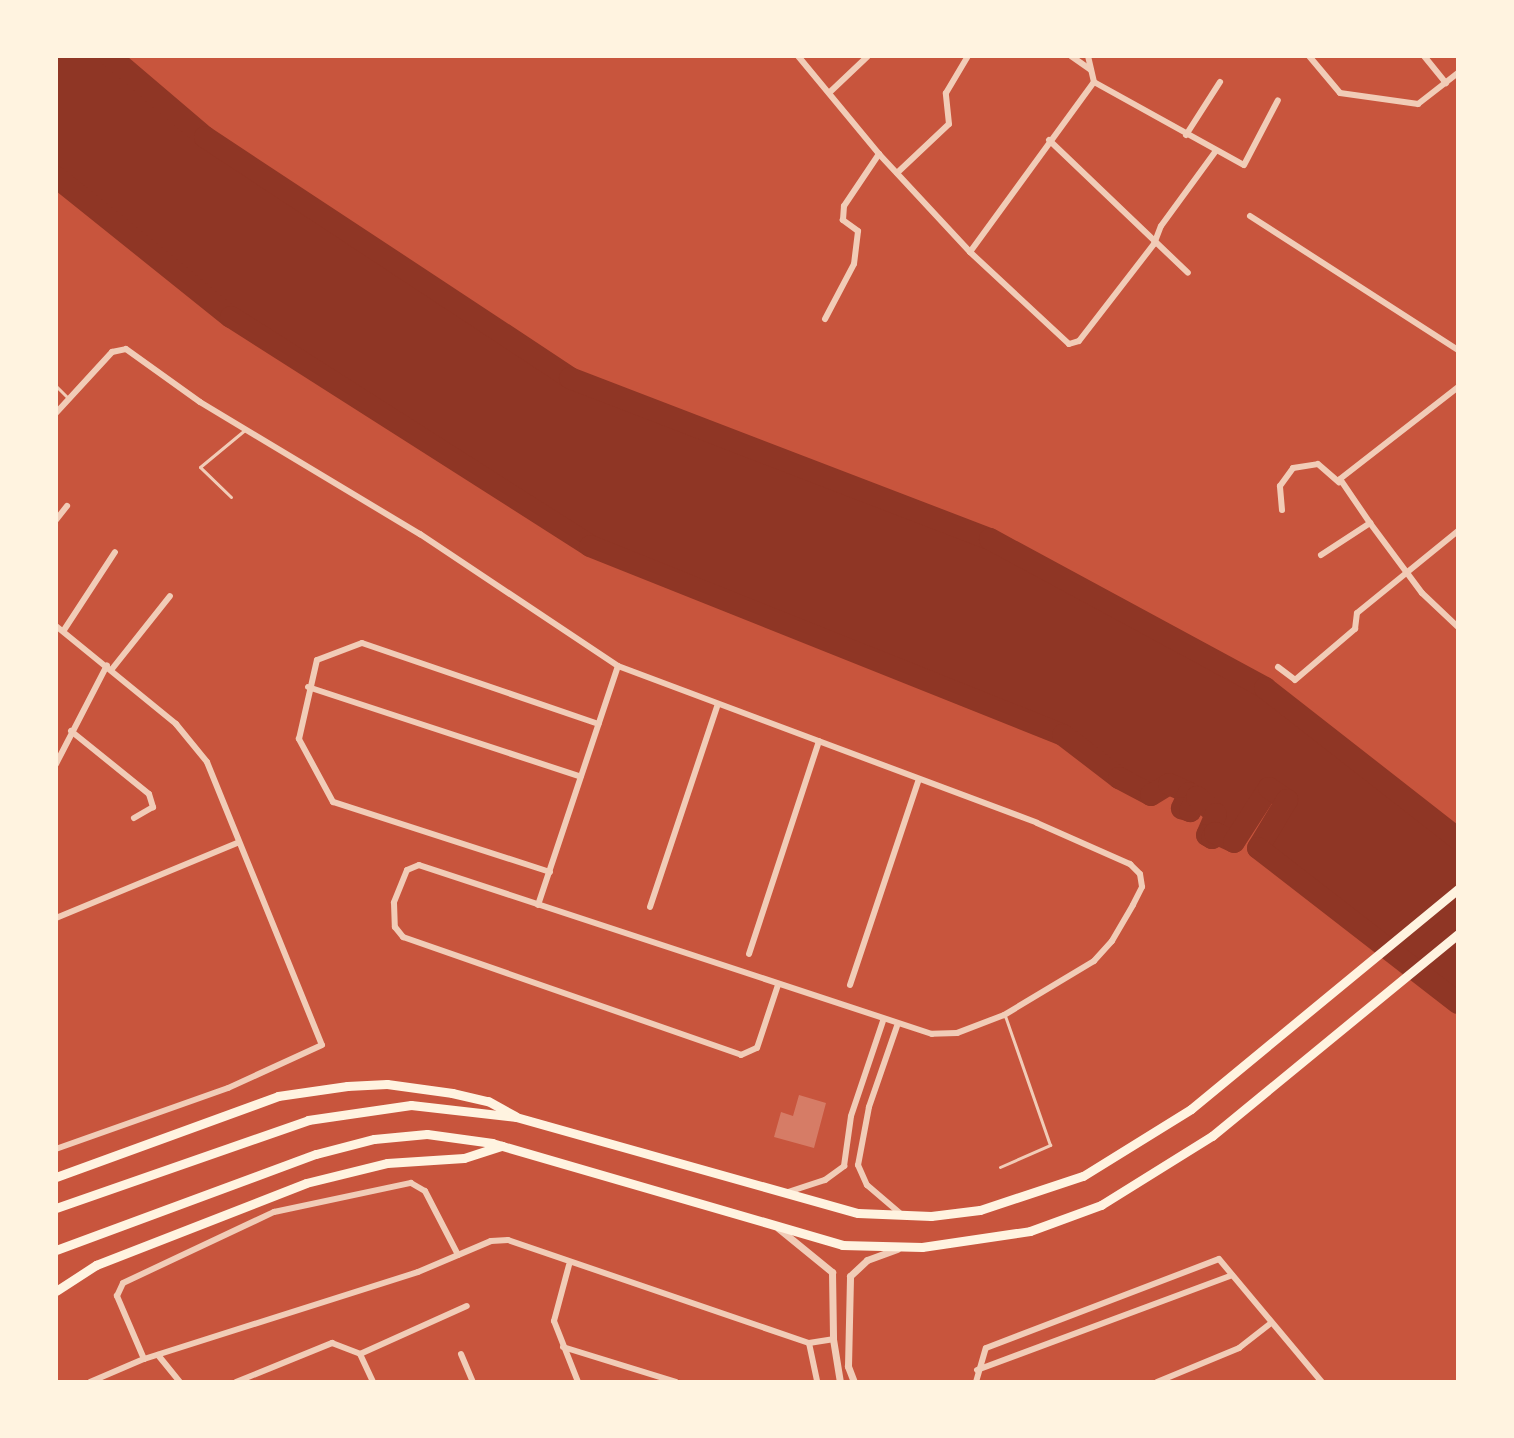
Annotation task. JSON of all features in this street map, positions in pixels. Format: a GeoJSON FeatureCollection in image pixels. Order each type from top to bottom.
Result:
{"type":"FeatureCollection","features":[{"type":"Feature","properties":{"kind":"highway"},"geometry":{"type":"LineString","coordinates":[[56,1208],[308,1120],[411,1105],[516,1117],[858,1213],[903,1216],[980,1210],[1083,1176],[1191,1109],[1458,889]]}},
{"type":"Feature","properties":{"kind":"highway"},"geometry":{"type":"LineString","coordinates":[[56,1250],[254,1175],[374,1139],[427,1134],[502,1146],[842,1245],[899,1248],[980,1242],[1101,1205],[1212,1136],[1458,934]]}},
{"type":"Feature","properties":{"kind":"highway"},"geometry":{"type":"LineString","coordinates":[[56,1177],[278,1096],[347,1086],[387,1084],[452,1093],[488,1101],[516,1117]]}},
{"type":"Feature","properties":{"kind":"highway"},"geometry":{"type":"LineString","coordinates":[[56,1291],[96,1265],[306,1183],[387,1163],[464,1158],[502,1146]]}},
{"type":"Feature","properties":{"kind":"street"},"geometry":{"type":"LineString","coordinates":[[798,56],[879,154],[970,252],[1069,344],[1079,341],[1154,244],[1161,226],[1215,152]]}},
{"type":"Feature","properties":{"kind":"street"},"geometry":{"type":"LineString","coordinates":[[830,92],[868,56]]}},
{"type":"Feature","properties":{"kind":"street"},"geometry":{"type":"LineString","coordinates":[[897,173],[949,124],[946,93],[968,56]]}},
{"type":"Feature","properties":{"kind":"street"},"geometry":{"type":"LineString","coordinates":[[1071,56],[1091,70]]}},
{"type":"Feature","properties":{"kind":"street"},"geometry":{"type":"LineString","coordinates":[[1088,56],[1094,82],[1238,164],[1249,163],[1278,100]]}},
{"type":"Feature","properties":{"kind":"street"},"geometry":{"type":"LineString","coordinates":[[1309,56],[1340,93],[1418,104],[1458,73]]}},
{"type":"Feature","properties":{"kind":"street"},"geometry":{"type":"LineString","coordinates":[[1424,56],[1446,83]]}},
{"type":"Feature","properties":{"kind":"street"},"geometry":{"type":"LineString","coordinates":[[970,252],[1094,82]]}},
{"type":"Feature","properties":{"kind":"street"},"geometry":{"type":"LineString","coordinates":[[1186,135],[1220,82]]}},
{"type":"Feature","properties":{"kind":"street"},"geometry":{"type":"LineString","coordinates":[[1049,140],[1154,244],[1188,273]]}},
{"type":"Feature","properties":{"kind":"street"},"geometry":{"type":"LineString","coordinates":[[825,319],[854,264],[858,231],[843,220],[844,206],[879,154]]}},
{"type":"Feature","properties":{"kind":"street"},"geometry":{"type":"LineString","coordinates":[[1250,216],[1458,350]]}},
{"type":"Feature","properties":{"kind":"street"},"geometry":{"type":"LineString","coordinates":[[56,413],[112,352],[126,349],[246,429],[420,534],[618,666],[1037,823],[1130,864],[1140,874],[1142,887],[1133,905],[1112,941],[1094,961],[1004,1015],[957,1033],[932,1034],[897,1026],[778,985],[538,905],[411,866],[394,903],[395,927],[403,937],[741,1055],[757,1048],[778,985]]}},
{"type":"Feature","properties":{"kind":"street"},"geometry":{"type":"LineString","coordinates":[[1339,482],[1458,387]]}},
{"type":"Feature","properties":{"kind":"street"},"geometry":{"type":"LineString","coordinates":[[1282,510],[1280,486],[1293,468],[1318,464],[1339,482],[1405,571],[1458,627]]}},
{"type":"Feature","properties":{"kind":"street"},"geometry":{"type":"LineString","coordinates":[[56,520],[67,506]]}},
{"type":"Feature","properties":{"kind":"street"},"geometry":{"type":"LineString","coordinates":[[1321,555],[1370,523]]}},
{"type":"Feature","properties":{"kind":"street"},"geometry":{"type":"LineString","coordinates":[[1278,667],[1295,680],[1355,629],[1357,613],[1458,531]]}},
{"type":"Feature","properties":{"kind":"street"},"geometry":{"type":"LineString","coordinates":[[64,630],[115,552]]}},
{"type":"Feature","properties":{"kind":"street"},"geometry":{"type":"LineString","coordinates":[[56,764],[71,731],[109,667],[170,596]]}},
{"type":"Feature","properties":{"kind":"street"},"geometry":{"type":"LineString","coordinates":[[56,626],[109,667],[184,734],[207,762],[237,843],[322,1045],[228,1088],[56,1149]]}},
{"type":"Feature","properties":{"kind":"street"},"geometry":{"type":"LineString","coordinates":[[550,872],[333,802],[299,739],[308,687],[317,660],[362,643],[599,724]]}},
{"type":"Feature","properties":{"kind":"street"},"geometry":{"type":"LineString","coordinates":[[538,905],[618,666]]}},
{"type":"Feature","properties":{"kind":"street"},"geometry":{"type":"LineString","coordinates":[[308,687],[581,777]]}},
{"type":"Feature","properties":{"kind":"street"},"geometry":{"type":"LineString","coordinates":[[650,907],[718,704]]}},
{"type":"Feature","properties":{"kind":"street"},"geometry":{"type":"LineString","coordinates":[[71,731],[149,794],[153,807],[134,818]]}},
{"type":"Feature","properties":{"kind":"street"},"geometry":{"type":"LineString","coordinates":[[749,954],[819,741]]}},
{"type":"Feature","properties":{"kind":"street"},"geometry":{"type":"LineString","coordinates":[[850,985],[919,779]]}},
{"type":"Feature","properties":{"kind":"street"},"geometry":{"type":"LineString","coordinates":[[56,918],[237,843]]}},
{"type":"Feature","properties":{"kind":"street"},"geometry":{"type":"LineString","coordinates":[[785,1194],[825,1180],[844,1166],[851,1116],[883,1021]]}},
{"type":"Feature","properties":{"kind":"street"},"geometry":{"type":"LineString","coordinates":[[897,1026],[869,1107],[858,1165],[867,1185],[903,1216]]}},
{"type":"Feature","properties":{"kind":"street"},"geometry":{"type":"LineString","coordinates":[[144,1359],[118,1289],[274,1212],[411,1183],[425,1191],[458,1255]]}},
{"type":"Feature","properties":{"kind":"street"},"geometry":{"type":"LineString","coordinates":[[777,1228],[832,1272],[833,1339],[840,1382]]}},
{"type":"Feature","properties":{"kind":"street"},"geometry":{"type":"LineString","coordinates":[[90,1382],[144,1359],[458,1255],[491,1241],[508,1240],[569,1265],[809,1343],[833,1339]]}},
{"type":"Feature","properties":{"kind":"street"},"geometry":{"type":"LineString","coordinates":[[854,1382],[848,1366],[850,1276],[867,1260],[899,1248]]}},
{"type":"Feature","properties":{"kind":"street"},"geometry":{"type":"LineString","coordinates":[[976,1382],[979,1356],[986,1348],[1219,1259],[1322,1382]]}},
{"type":"Feature","properties":{"kind":"street"},"geometry":{"type":"LineString","coordinates":[[569,1265],[554,1321],[578,1382]]}},
{"type":"Feature","properties":{"kind":"street"},"geometry":{"type":"LineString","coordinates":[[977,1370],[1232,1275]]}},
{"type":"Feature","properties":{"kind":"street"},"geometry":{"type":"LineString","coordinates":[[360,1354],[467,1306]]}},
{"type":"Feature","properties":{"kind":"street"},"geometry":{"type":"LineString","coordinates":[[1157,1382],[1239,1348],[1271,1323]]}},
{"type":"Feature","properties":{"kind":"street"},"geometry":{"type":"LineString","coordinates":[[236,1382],[332,1343],[360,1354],[373,1382]]}},
{"type":"Feature","properties":{"kind":"street"},"geometry":{"type":"LineString","coordinates":[[809,1343],[817,1382]]}},
{"type":"Feature","properties":{"kind":"street"},"geometry":{"type":"LineString","coordinates":[[563,1347],[676,1382]]}},
{"type":"Feature","properties":{"kind":"street"},"geometry":{"type":"LineString","coordinates":[[461,1354],[473,1382]]}},
{"type":"Feature","properties":{"kind":"street"},"geometry":{"type":"LineString","coordinates":[[158,1355],[180,1382]]}},
{"type":"Feature","properties":{"kind":"street"},"geometry":{"type":"LineString","coordinates":[[255,1374],[259,1382]]}},
{"type":"Feature","properties":{"kind":"lane"},"geometry":{"type":"LineString","coordinates":[[56,386],[68,398]]}},
{"type":"Feature","properties":{"kind":"lane"},"geometry":{"type":"LineString","coordinates":[[231,497],[200,467],[246,429]]}},
{"type":"Feature","properties":{"kind":"lane"},"geometry":{"type":"LineString","coordinates":[[1000,1167],[1048,1149],[1050,1140],[1004,1015]]}},
{"type":"Feature","properties":{"kind":"shaded area"},"geometry":{"type":"Polygon","coordinates":[[[56,56],[110,56],[205,137],[570,378],[990,539],[1265,688],[1458,839],[1458,1003],[1258,848],[1287,800],[1270,789],[1234,842],[1215,833],[1212,838],[1207,835],[1216,814],[1197,797],[1190,811],[1182,808],[1189,792],[1169,784],[1151,795],[1119,778],[1063,735],[590,546],[231,317],[56,177],[56,56]]]}},
{"type":"Feature","properties":{"kind":"building"},"geometry":{"type":"Polygon","coordinates":[[[799,1095],[826,1103],[814,1148],[774,1137],[781,1112],[793,1116],[799,1095]]]}},
{"type":"Feature","properties":{"kind":"waterway"},"geometry":{"type":"LineString","coordinates":[[110,56],[205,137],[570,378],[990,539],[1265,688],[1458,839]]}},
{"type":"Feature","properties":{"kind":"waterway"},"geometry":{"type":"LineString","coordinates":[[56,177],[231,317],[590,546],[1063,735],[1119,778],[1151,795],[1169,784],[1189,793],[1182,808],[1190,811],[1197,797],[1216,814],[1207,835],[1212,838],[1215,833],[1234,842],[1269,788],[1287,800],[1258,848],[1458,1003]]}}]}
